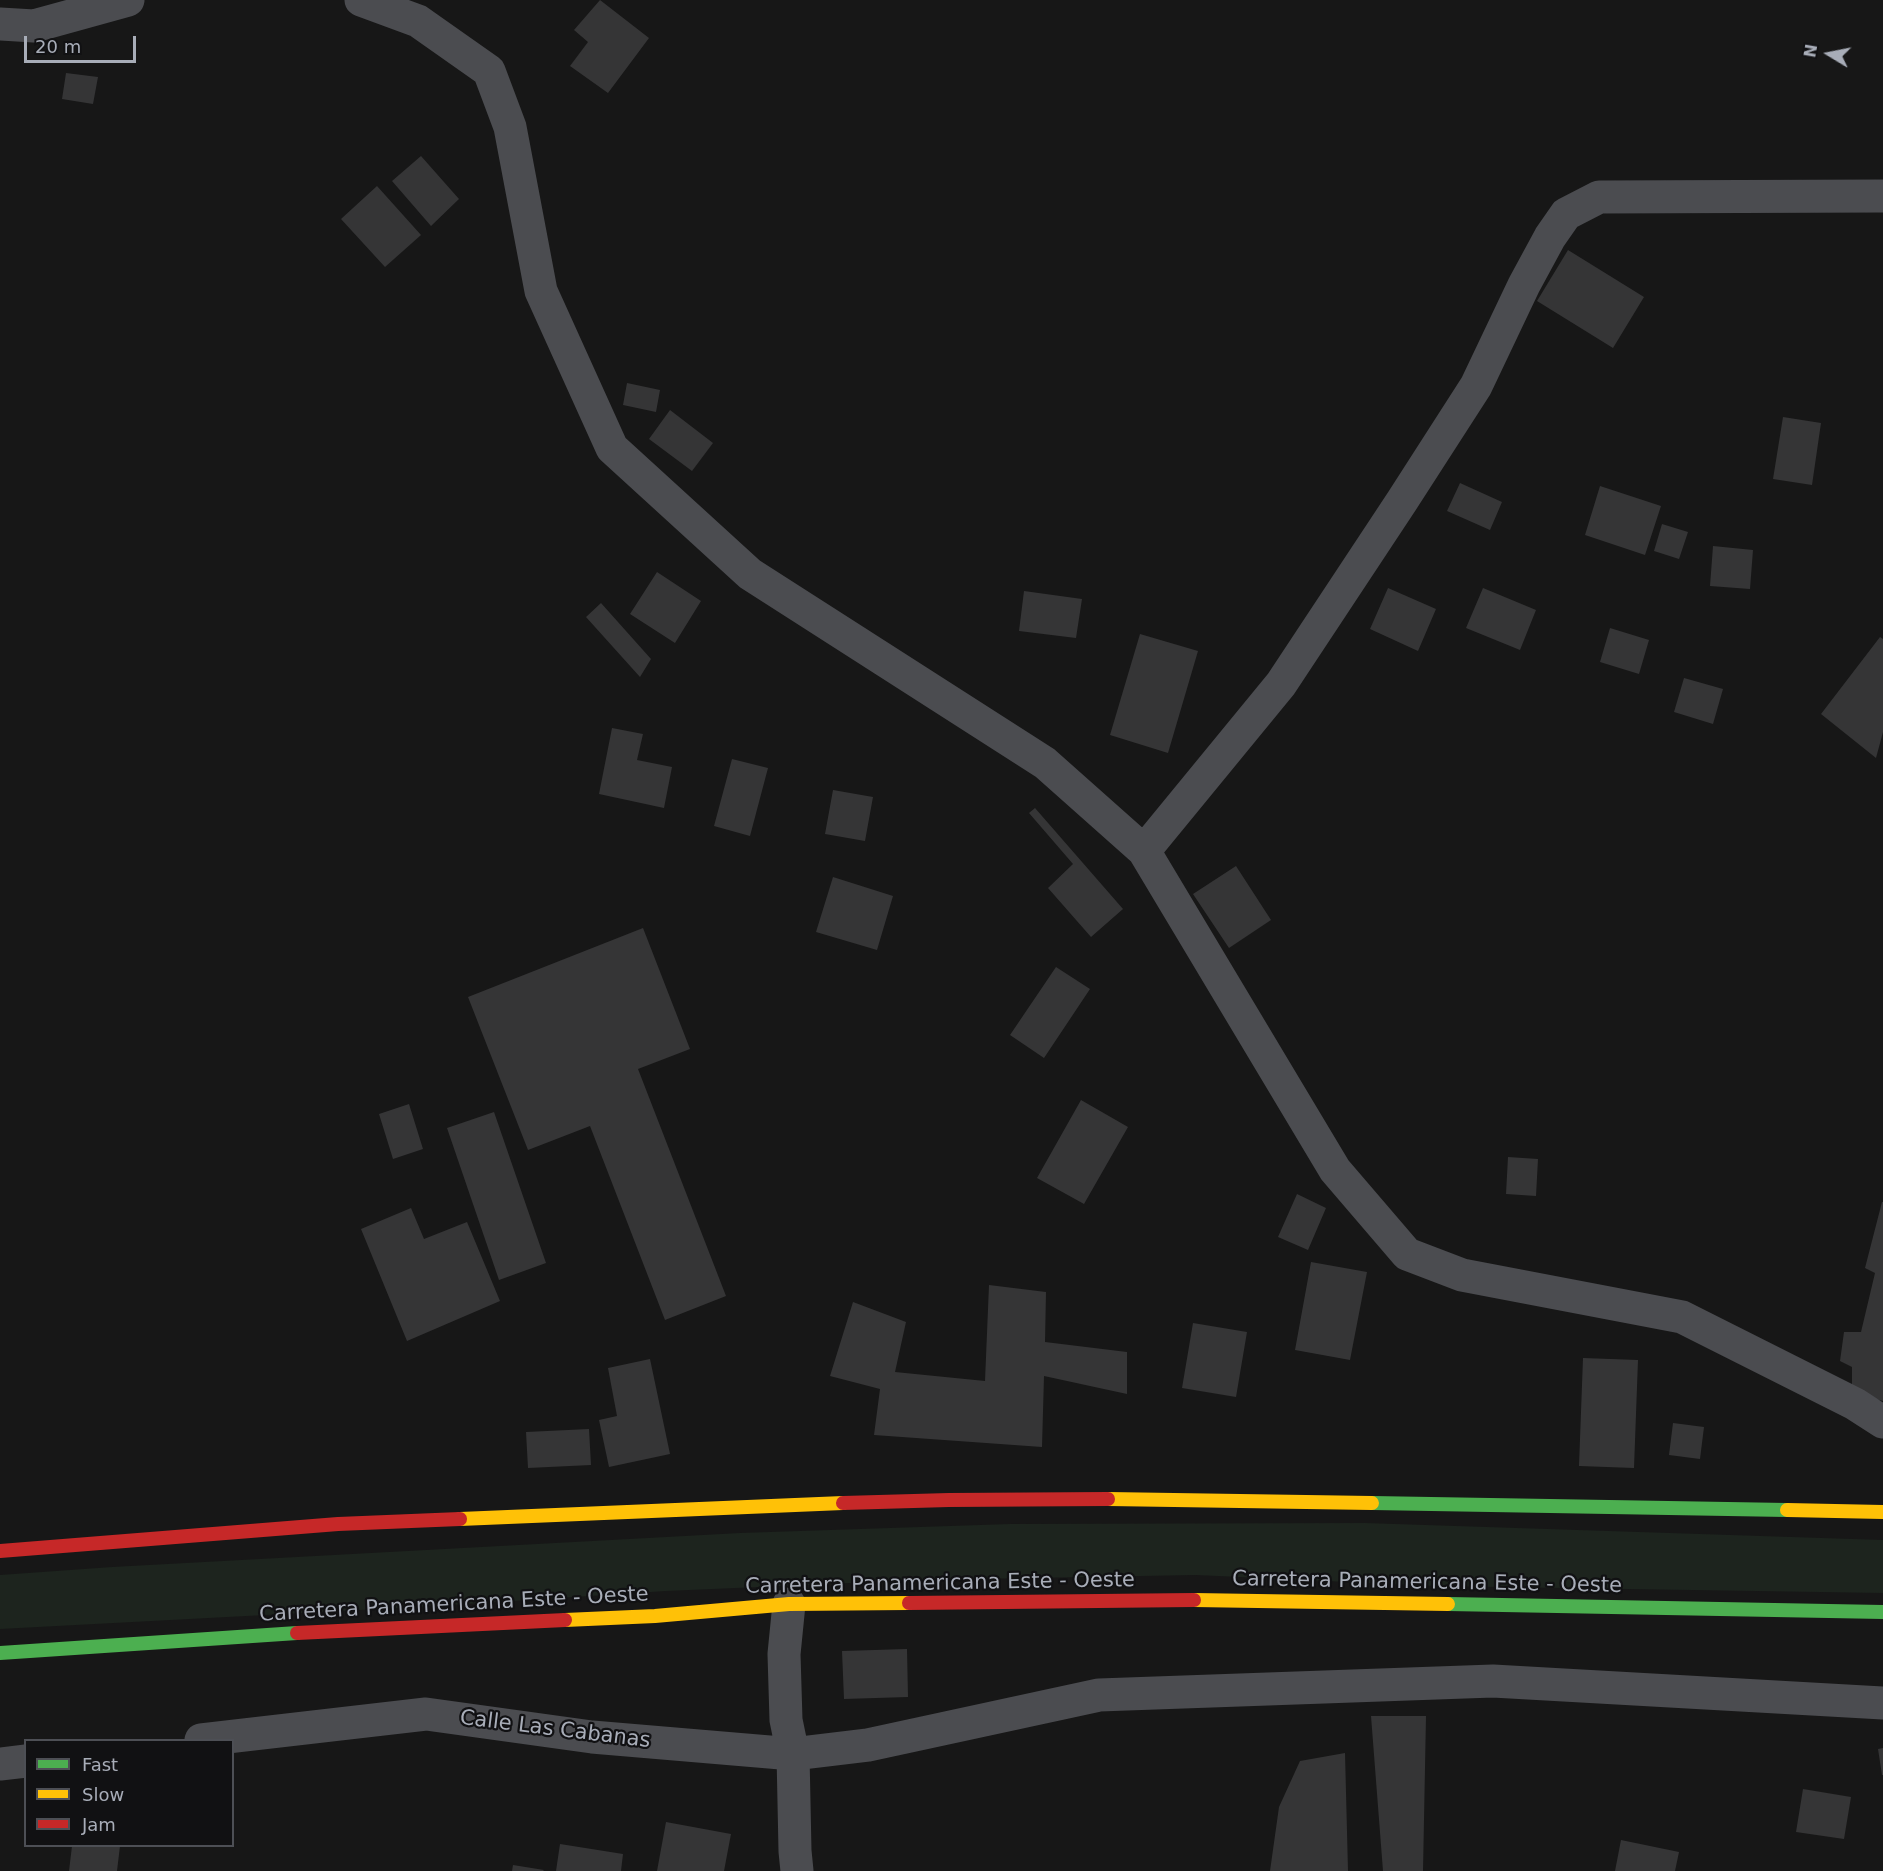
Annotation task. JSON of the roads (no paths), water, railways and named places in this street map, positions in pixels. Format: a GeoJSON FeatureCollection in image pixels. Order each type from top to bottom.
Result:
{"type":"FeatureCollection","features":[{"type":"Feature","properties":{"kind":"highway"},"geometry":{"type":"LineString","coordinates":[[0,1551],[338,1524],[717,1507],[948,1500],[1154,1499],[1883,1512]]}},
{"type":"Feature","properties":{"kind":"highway","name":"Carretera Panamericana Este - Oeste"},"geometry":{"type":"LineString","coordinates":[[0,1653],[337,1630],[655,1616],[789,1604],[1249,1600],[1883,1612]]}},
{"type":"Feature","properties":{"kind":"street"},"geometry":{"type":"LineString","coordinates":[[0,24],[34,26],[128,0]]}},
{"type":"Feature","properties":{"kind":"street"},"geometry":{"type":"LineString","coordinates":[[362,0],[418,21],[489,71],[510,127],[541,291],[612,448],[750,574],[1045,763],[1144,851],[1335,1170],[1407,1254],[1462,1275],[1682,1317],[1855,1404],[1883,1422]]}},
{"type":"Feature","properties":{"kind":"street"},"geometry":{"type":"LineString","coordinates":[[1144,851],[1281,684],[1476,386],[1524,285],[1550,237],[1566,214],[1599,197],[1883,196]]}},
{"type":"Feature","properties":{"kind":"street"},"geometry":{"type":"LineString","coordinates":[[789,1604],[784,1675],[786,1720],[793,1754],[797,1871]]}},
{"type":"Feature","properties":{"kind":"street","name":"Calle Las Cabanas"},"geometry":{"type":"LineString","coordinates":[[210,1739],[426,1714],[592,1737],[793,1754],[868,1745],[1099,1695],[1493,1682],[1883,1703]]}},
{"type":"Feature","properties":{"kind":"street"},"geometry":{"type":"LineString","coordinates":[[0,1764],[24,1761]]}}]}
